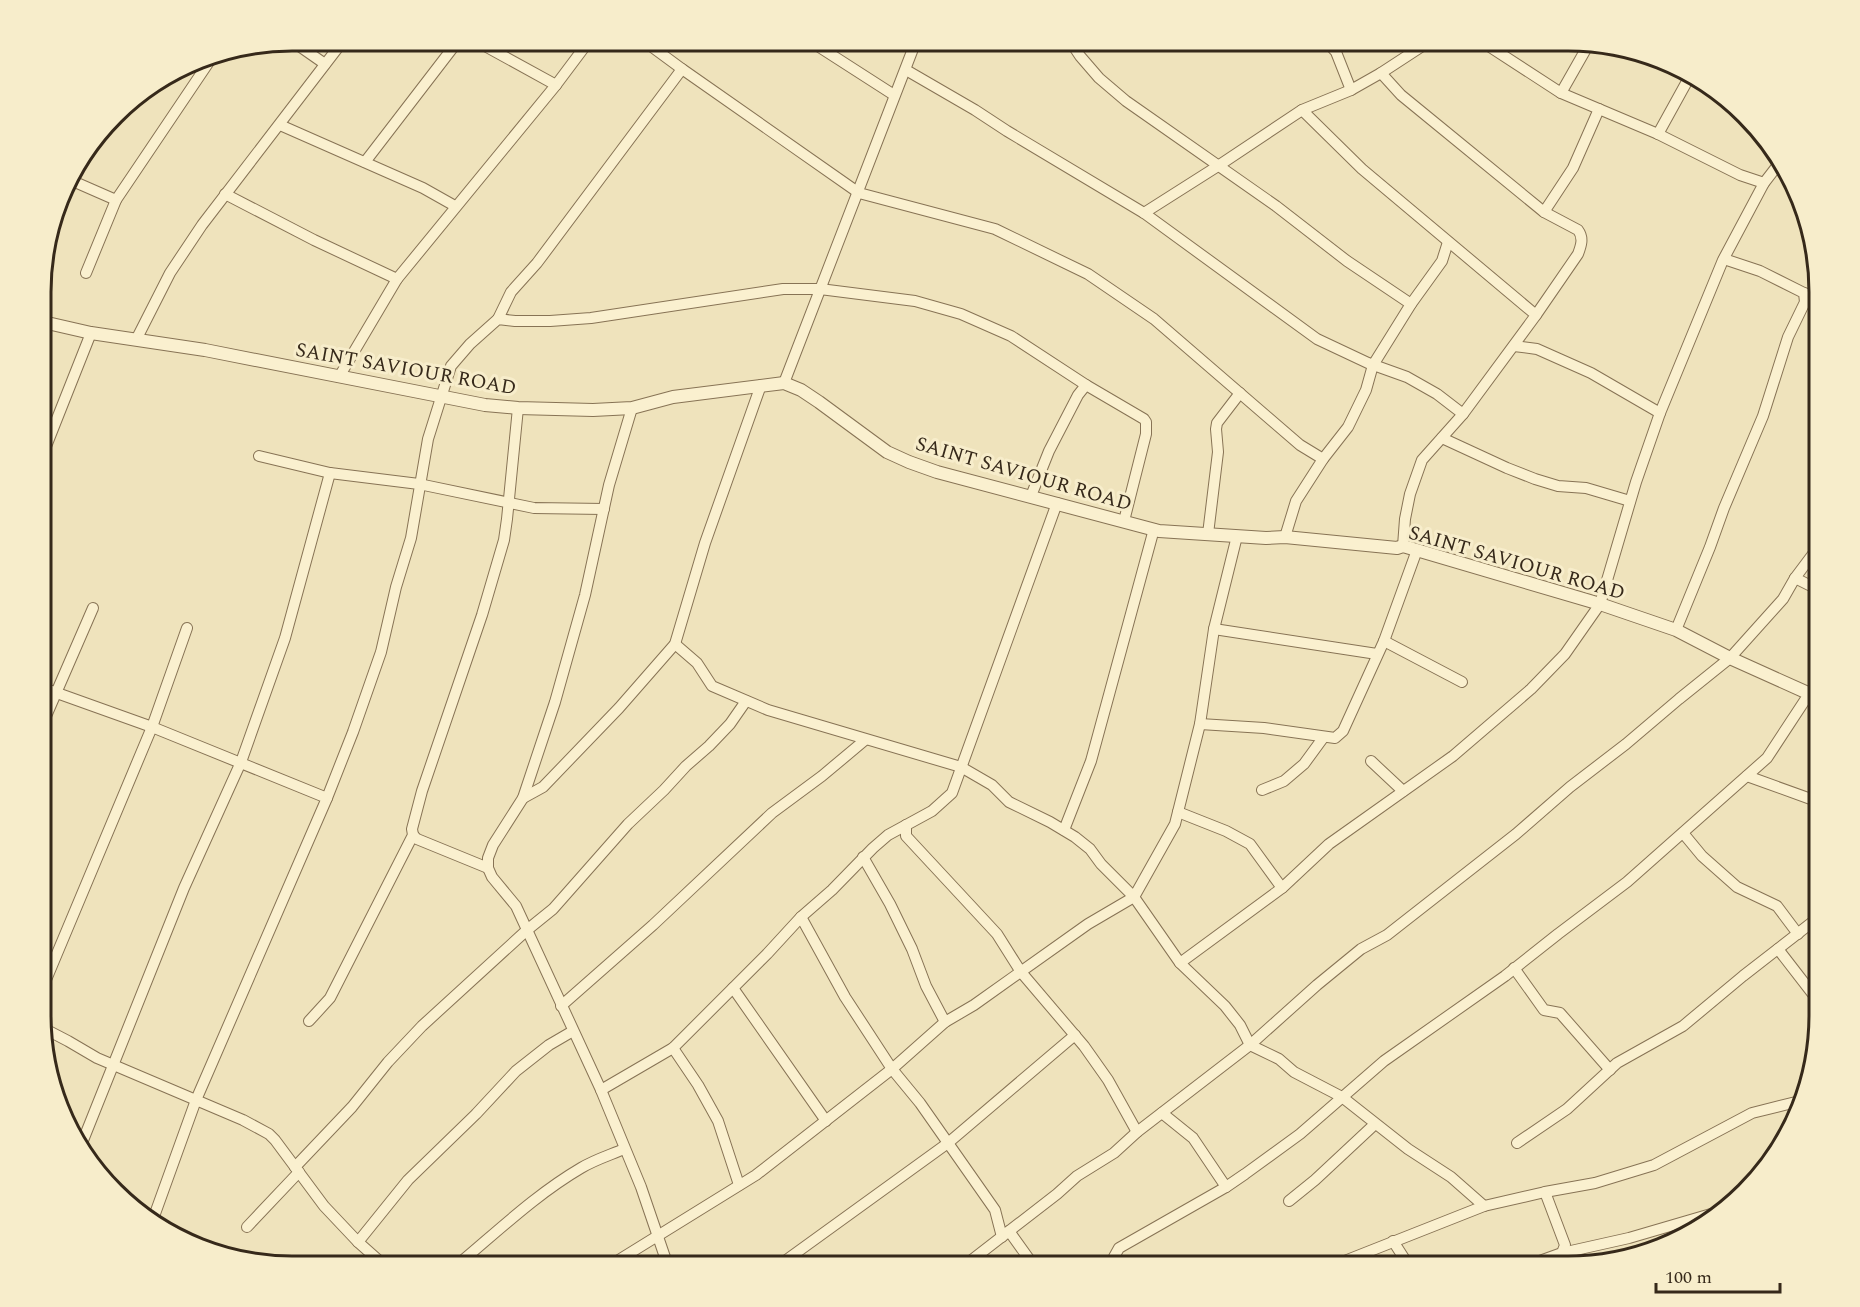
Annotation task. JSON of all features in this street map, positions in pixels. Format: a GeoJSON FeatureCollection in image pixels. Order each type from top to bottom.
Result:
{"type":"FeatureCollection","features":[{"type":"Feature","properties":{"kind":"street"},"geometry":{"type":"LineString","coordinates":[[308,51],[326,64]]}},
{"type":"Feature","properties":{"kind":"street"},"geometry":{"type":"LineString","coordinates":[[136,340],[170,273],[225,194],[335,51]]}},
{"type":"Feature","properties":{"kind":"street"},"geometry":{"type":"LineString","coordinates":[[365,162],[450,51]]}},
{"type":"Feature","properties":{"kind":"street"},"geometry":{"type":"LineString","coordinates":[[496,51],[556,85]]}},
{"type":"Feature","properties":{"kind":"street"},"geometry":{"type":"LineString","coordinates":[[339,377],[397,279],[582,51]]}},
{"type":"Feature","properties":{"kind":"street"},"geometry":{"type":"LineString","coordinates":[[658,51],[859,193],[995,229],[1088,274],[1154,319],[1300,445],[1323,459]]}},
{"type":"Feature","properties":{"kind":"street"},"geometry":{"type":"LineString","coordinates":[[826,51],[894,95]]}},
{"type":"Feature","properties":{"kind":"street"},"geometry":{"type":"LineString","coordinates":[[784,383],[913,51]]}},
{"type":"Feature","properties":{"kind":"street"},"geometry":{"type":"LineString","coordinates":[[1077,51],[1099,78],[1126,101],[1276,206],[1347,261],[1412,304]]}},
{"type":"Feature","properties":{"kind":"street"},"geometry":{"type":"LineString","coordinates":[[1335,51],[1351,90]]}},
{"type":"Feature","properties":{"kind":"street"},"geometry":{"type":"LineString","coordinates":[[1144,213],[1302,110],[1351,90],[1415,51]]}},
{"type":"Feature","properties":{"kind":"street"},"geometry":{"type":"LineString","coordinates":[[1499,51],[1561,93],[1658,134],[1740,175],[1764,183]]}},
{"type":"Feature","properties":{"kind":"street"},"geometry":{"type":"LineString","coordinates":[[1561,93],[1584,52]]}},
{"type":"Feature","properties":{"kind":"street"},"geometry":{"type":"LineString","coordinates":[[86,273],[116,200],[205,67]]}},
{"type":"Feature","properties":{"kind":"street"},"geometry":{"type":"LineString","coordinates":[[155,1213],[196,1100],[327,798],[381,652],[396,587],[411,538],[428,439],[451,366],[470,344],[498,319],[511,292],[537,263],[682,69]]}},
{"type":"Feature","properties":{"kind":"street"},"geometry":{"type":"LineString","coordinates":[[906,70],[1144,213],[1317,339],[1373,365],[1407,377],[1437,394],[1463,414]]}},
{"type":"Feature","properties":{"kind":"street"},"geometry":{"type":"LineString","coordinates":[[1381,73],[1401,95],[1544,212],[1578,230],[1582,238],[1578,254],[1514,346],[1463,414],[1422,460],[1405,519],[1403,546]]}},
{"type":"Feature","properties":{"kind":"street"},"geometry":{"type":"LineString","coordinates":[[1658,134],[1687,82]]}},
{"type":"Feature","properties":{"kind":"street"},"geometry":{"type":"LineString","coordinates":[[1544,212],[1573,168],[1599,109]]}},
{"type":"Feature","properties":{"kind":"street"},"geometry":{"type":"LineString","coordinates":[[1302,110],[1362,169],[1536,315]]}},
{"type":"Feature","properties":{"kind":"street"},"geometry":{"type":"LineString","coordinates":[[280,125],[423,188],[455,207]]}},
{"type":"Feature","properties":{"kind":"street"},"geometry":{"type":"LineString","coordinates":[[1180,963],[1282,888],[1329,844],[1453,756],[1531,689],[1565,654],[1600,604],[1630,501],[1660,413],[1724,259],[1764,183],[1775,169]]}},
{"type":"Feature","properties":{"kind":"street"},"geometry":{"type":"LineString","coordinates":[[77,182],[116,200]]}},
{"type":"Feature","properties":{"kind":"street"},"geometry":{"type":"LineString","coordinates":[[225,194],[314,240],[397,279]]}},
{"type":"Feature","properties":{"kind":"street"},"geometry":{"type":"LineString","coordinates":[[1285,537],[1296,501],[1323,459],[1348,427],[1366,390],[1373,365],[1442,261],[1448,242]]}},
{"type":"Feature","properties":{"kind":"street"},"geometry":{"type":"LineString","coordinates":[[1724,259],[1760,271],[1809,294]]}},
{"type":"Feature","properties":{"kind":"street"},"geometry":{"type":"LineString","coordinates":[[498,319],[550,321],[591,318],[783,289],[820,290],[915,302],[961,314],[1011,336],[1086,385],[1144,419],[1146,434],[1124,521]]}},
{"type":"Feature","properties":{"kind":"street"},"geometry":{"type":"LineString","coordinates":[[1677,630],[1724,508],[1763,416],[1788,337],[1805,302],[1804,293]]}},
{"type":"Feature","properties":{"kind":"street","name":"SAINT SAVIOUR ROAD"},"geometry":{"type":"LineString","coordinates":[[51,324],[91,333],[205,350],[485,405],[518,408],[593,410],[632,408],[673,397],[784,383],[801,390],[819,402],[887,452],[937,472],[1057,502],[1154,530],[1285,537],[1397,548],[1403,546],[1600,604],[1677,630],[1730,658],[1809,694]]}},
{"type":"Feature","properties":{"kind":"street"},"geometry":{"type":"LineString","coordinates":[[51,434],[91,333]]}},
{"type":"Feature","properties":{"kind":"street"},"geometry":{"type":"LineString","coordinates":[[1514,346],[1537,349],[1591,373],[1660,413]]}},
{"type":"Feature","properties":{"kind":"street"},"geometry":{"type":"LineString","coordinates":[[523,798],[543,787],[620,708],[675,644],[708,532],[761,385]]}},
{"type":"Feature","properties":{"kind":"street"},"geometry":{"type":"LineString","coordinates":[[1031,496],[1050,451],[1078,395],[1086,385]]}},
{"type":"Feature","properties":{"kind":"street"},"geometry":{"type":"LineString","coordinates":[[1208,534],[1218,452],[1217,423],[1240,393]]}},
{"type":"Feature","properties":{"kind":"street"},"geometry":{"type":"LineString","coordinates":[[309,1021],[330,998],[413,835],[412,829],[422,791],[495,574],[504,540],[518,408]]}},
{"type":"Feature","properties":{"kind":"street"},"geometry":{"type":"LineString","coordinates":[[632,408],[609,485],[585,595],[564,670],[523,798],[493,845],[488,858],[488,868],[492,877],[516,906],[528,930],[641,1187],[664,1256]]}},
{"type":"Feature","properties":{"kind":"street"},"geometry":{"type":"LineString","coordinates":[[1442,438],[1507,468],[1558,486],[1586,488],[1630,501]]}},
{"type":"Feature","properties":{"kind":"street"},"geometry":{"type":"LineString","coordinates":[[259,456],[330,473],[419,484],[534,508],[604,509]]}},
{"type":"Feature","properties":{"kind":"street"},"geometry":{"type":"LineString","coordinates":[[84,1138],[184,888],[241,762],[285,638],[330,473]]}},
{"type":"Feature","properties":{"kind":"street"},"geometry":{"type":"LineString","coordinates":[[600,1090],[673,1048],[863,857],[888,836],[932,811],[952,793],[1057,502]]}},
{"type":"Feature","properties":{"kind":"street"},"geometry":{"type":"LineString","coordinates":[[1064,830],[1091,761],[1154,530]]}},
{"type":"Feature","properties":{"kind":"street"},"geometry":{"type":"LineString","coordinates":[[626,1256],[756,1175],[892,1069],[945,1022],[974,1005],[1088,924],[1134,897],[1175,824],[1200,724],[1214,629],[1237,536]]}},
{"type":"Feature","properties":{"kind":"street"},"geometry":{"type":"LineString","coordinates":[[1200,724],[1264,728],[1335,738],[1343,731],[1384,640],[1417,550]]}},
{"type":"Feature","properties":{"kind":"street"},"geometry":{"type":"LineString","coordinates":[[977,1256],[1077,1176],[1114,1153],[1137,1132],[1250,1045],[1361,949],[1387,935],[1516,834],[1570,786],[1626,744],[1730,658],[1783,598],[1809,559]]}},
{"type":"Feature","properties":{"kind":"street"},"geometry":{"type":"LineString","coordinates":[[1795,578],[1809,585]]}},
{"type":"Feature","properties":{"kind":"street"},"geometry":{"type":"LineString","coordinates":[[51,703],[93,608]]}},
{"type":"Feature","properties":{"kind":"street"},"geometry":{"type":"LineString","coordinates":[[51,968],[152,727],[187,628]]}},
{"type":"Feature","properties":{"kind":"street"},"geometry":{"type":"LineString","coordinates":[[1214,629],[1377,654]]}},
{"type":"Feature","properties":{"kind":"street"},"geometry":{"type":"LineString","coordinates":[[1384,640],[1462,682]]}},
{"type":"Feature","properties":{"kind":"street"},"geometry":{"type":"LineString","coordinates":[[675,644],[697,663],[712,686],[768,710],[961,767],[992,785],[1009,802],[1064,830],[1090,849],[1101,864],[1134,897],[1180,963],[1225,1006],[1240,1026],[1250,1045],[1279,1059],[1294,1072],[1342,1097],[1408,1149],[1450,1177],[1484,1206]]}},
{"type":"Feature","properties":{"kind":"street"},"geometry":{"type":"LineString","coordinates":[[51,691],[152,727],[327,798]]}},
{"type":"Feature","properties":{"kind":"street"},"geometry":{"type":"LineString","coordinates":[[247,1227],[388,1062],[423,1026],[553,909],[628,824],[686,766],[710,746],[730,724],[746,701]]}},
{"type":"Feature","properties":{"kind":"street"},"geometry":{"type":"LineString","coordinates":[[1115,1256],[1119,1248],[1226,1187],[1300,1134],[1384,1061],[1514,968],[1628,882],[1767,758],[1809,703]]}},
{"type":"Feature","properties":{"kind":"street"},"geometry":{"type":"LineString","coordinates":[[1262,790],[1284,781],[1298,770],[1323,738]]}},
{"type":"Feature","properties":{"kind":"street"},"geometry":{"type":"LineString","coordinates":[[561,1006],[653,925],[772,813],[865,740]]}},
{"type":"Feature","properties":{"kind":"street"},"geometry":{"type":"LineString","coordinates":[[1371,761],[1403,791]]}},
{"type":"Feature","properties":{"kind":"street"},"geometry":{"type":"LineString","coordinates":[[1747,776],[1809,798]]}},
{"type":"Feature","properties":{"kind":"street"},"geometry":{"type":"LineString","coordinates":[[1178,812],[1226,831],[1250,844],[1282,888]]}},
{"type":"Feature","properties":{"kind":"street"},"geometry":{"type":"LineString","coordinates":[[906,825],[906,836],[998,934],[1021,972],[1075,1035],[1108,1080],[1137,1132]]}},
{"type":"Feature","properties":{"kind":"street"},"geometry":{"type":"LineString","coordinates":[[1683,833],[1702,856],[1737,887],[1777,906],[1798,934]]}},
{"type":"Feature","properties":{"kind":"street"},"geometry":{"type":"LineString","coordinates":[[413,835],[417,839],[488,868]]}},
{"type":"Feature","properties":{"kind":"street"},"geometry":{"type":"LineString","coordinates":[[863,857],[912,949],[926,986],[945,1022]]}},
{"type":"Feature","properties":{"kind":"street"},"geometry":{"type":"LineString","coordinates":[[801,917],[845,997],[892,1069],[920,1103],[995,1210],[1005,1234],[1026,1256]]}},
{"type":"Feature","properties":{"kind":"street"},"geometry":{"type":"LineString","coordinates":[[1517,1143],[1567,1109],[1617,1063],[1683,1026],[1809,925]]}},
{"type":"Feature","properties":{"kind":"street"},"geometry":{"type":"LineString","coordinates":[[1778,949],[1809,989]]}},
{"type":"Feature","properties":{"kind":"street"},"geometry":{"type":"LineString","coordinates":[[1514,968],[1544,1010],[1560,1013],[1610,1070]]}},
{"type":"Feature","properties":{"kind":"street"},"geometry":{"type":"LineString","coordinates":[[733,988],[826,1120]]}},
{"type":"Feature","properties":{"kind":"street"},"geometry":{"type":"LineString","coordinates":[[358,1242],[408,1180],[476,1114],[516,1071],[549,1045],[573,1031]]}},
{"type":"Feature","properties":{"kind":"street"},"geometry":{"type":"LineString","coordinates":[[52,1033],[97,1058],[269,1134],[324,1206],[374,1256]]}},
{"type":"Feature","properties":{"kind":"street"},"geometry":{"type":"LineString","coordinates":[[792,1256],[948,1143],[1075,1035]]}},
{"type":"Feature","properties":{"kind":"street"},"geometry":{"type":"LineString","coordinates":[[673,1048],[718,1120],[739,1185]]}},
{"type":"Feature","properties":{"kind":"street"},"geometry":{"type":"LineString","coordinates":[[1356,1256],[1484,1206],[1595,1183],[1654,1165],[1752,1113],[1792,1103]]}},
{"type":"Feature","properties":{"kind":"street"},"geometry":{"type":"LineString","coordinates":[[1162,1113],[1192,1138],[1226,1187]]}},
{"type":"Feature","properties":{"kind":"street"},"geometry":{"type":"LineString","coordinates":[[1289,1201],[1375,1124]]}},
{"type":"Feature","properties":{"kind":"street"},"geometry":{"type":"LineString","coordinates":[[467,1256],[544,1192],[582,1167],[624,1149]]}},
{"type":"Feature","properties":{"kind":"street"},"geometry":{"type":"LineString","coordinates":[[1545,1192],[1565,1245],[1562,1256]]}},
{"type":"Feature","properties":{"kind":"street"},"geometry":{"type":"LineString","coordinates":[[1554,1256],[1629,1238],[1697,1218]]}},
{"type":"Feature","properties":{"kind":"street"},"geometry":{"type":"LineString","coordinates":[[1393,1241],[1403,1256]]}}]}
